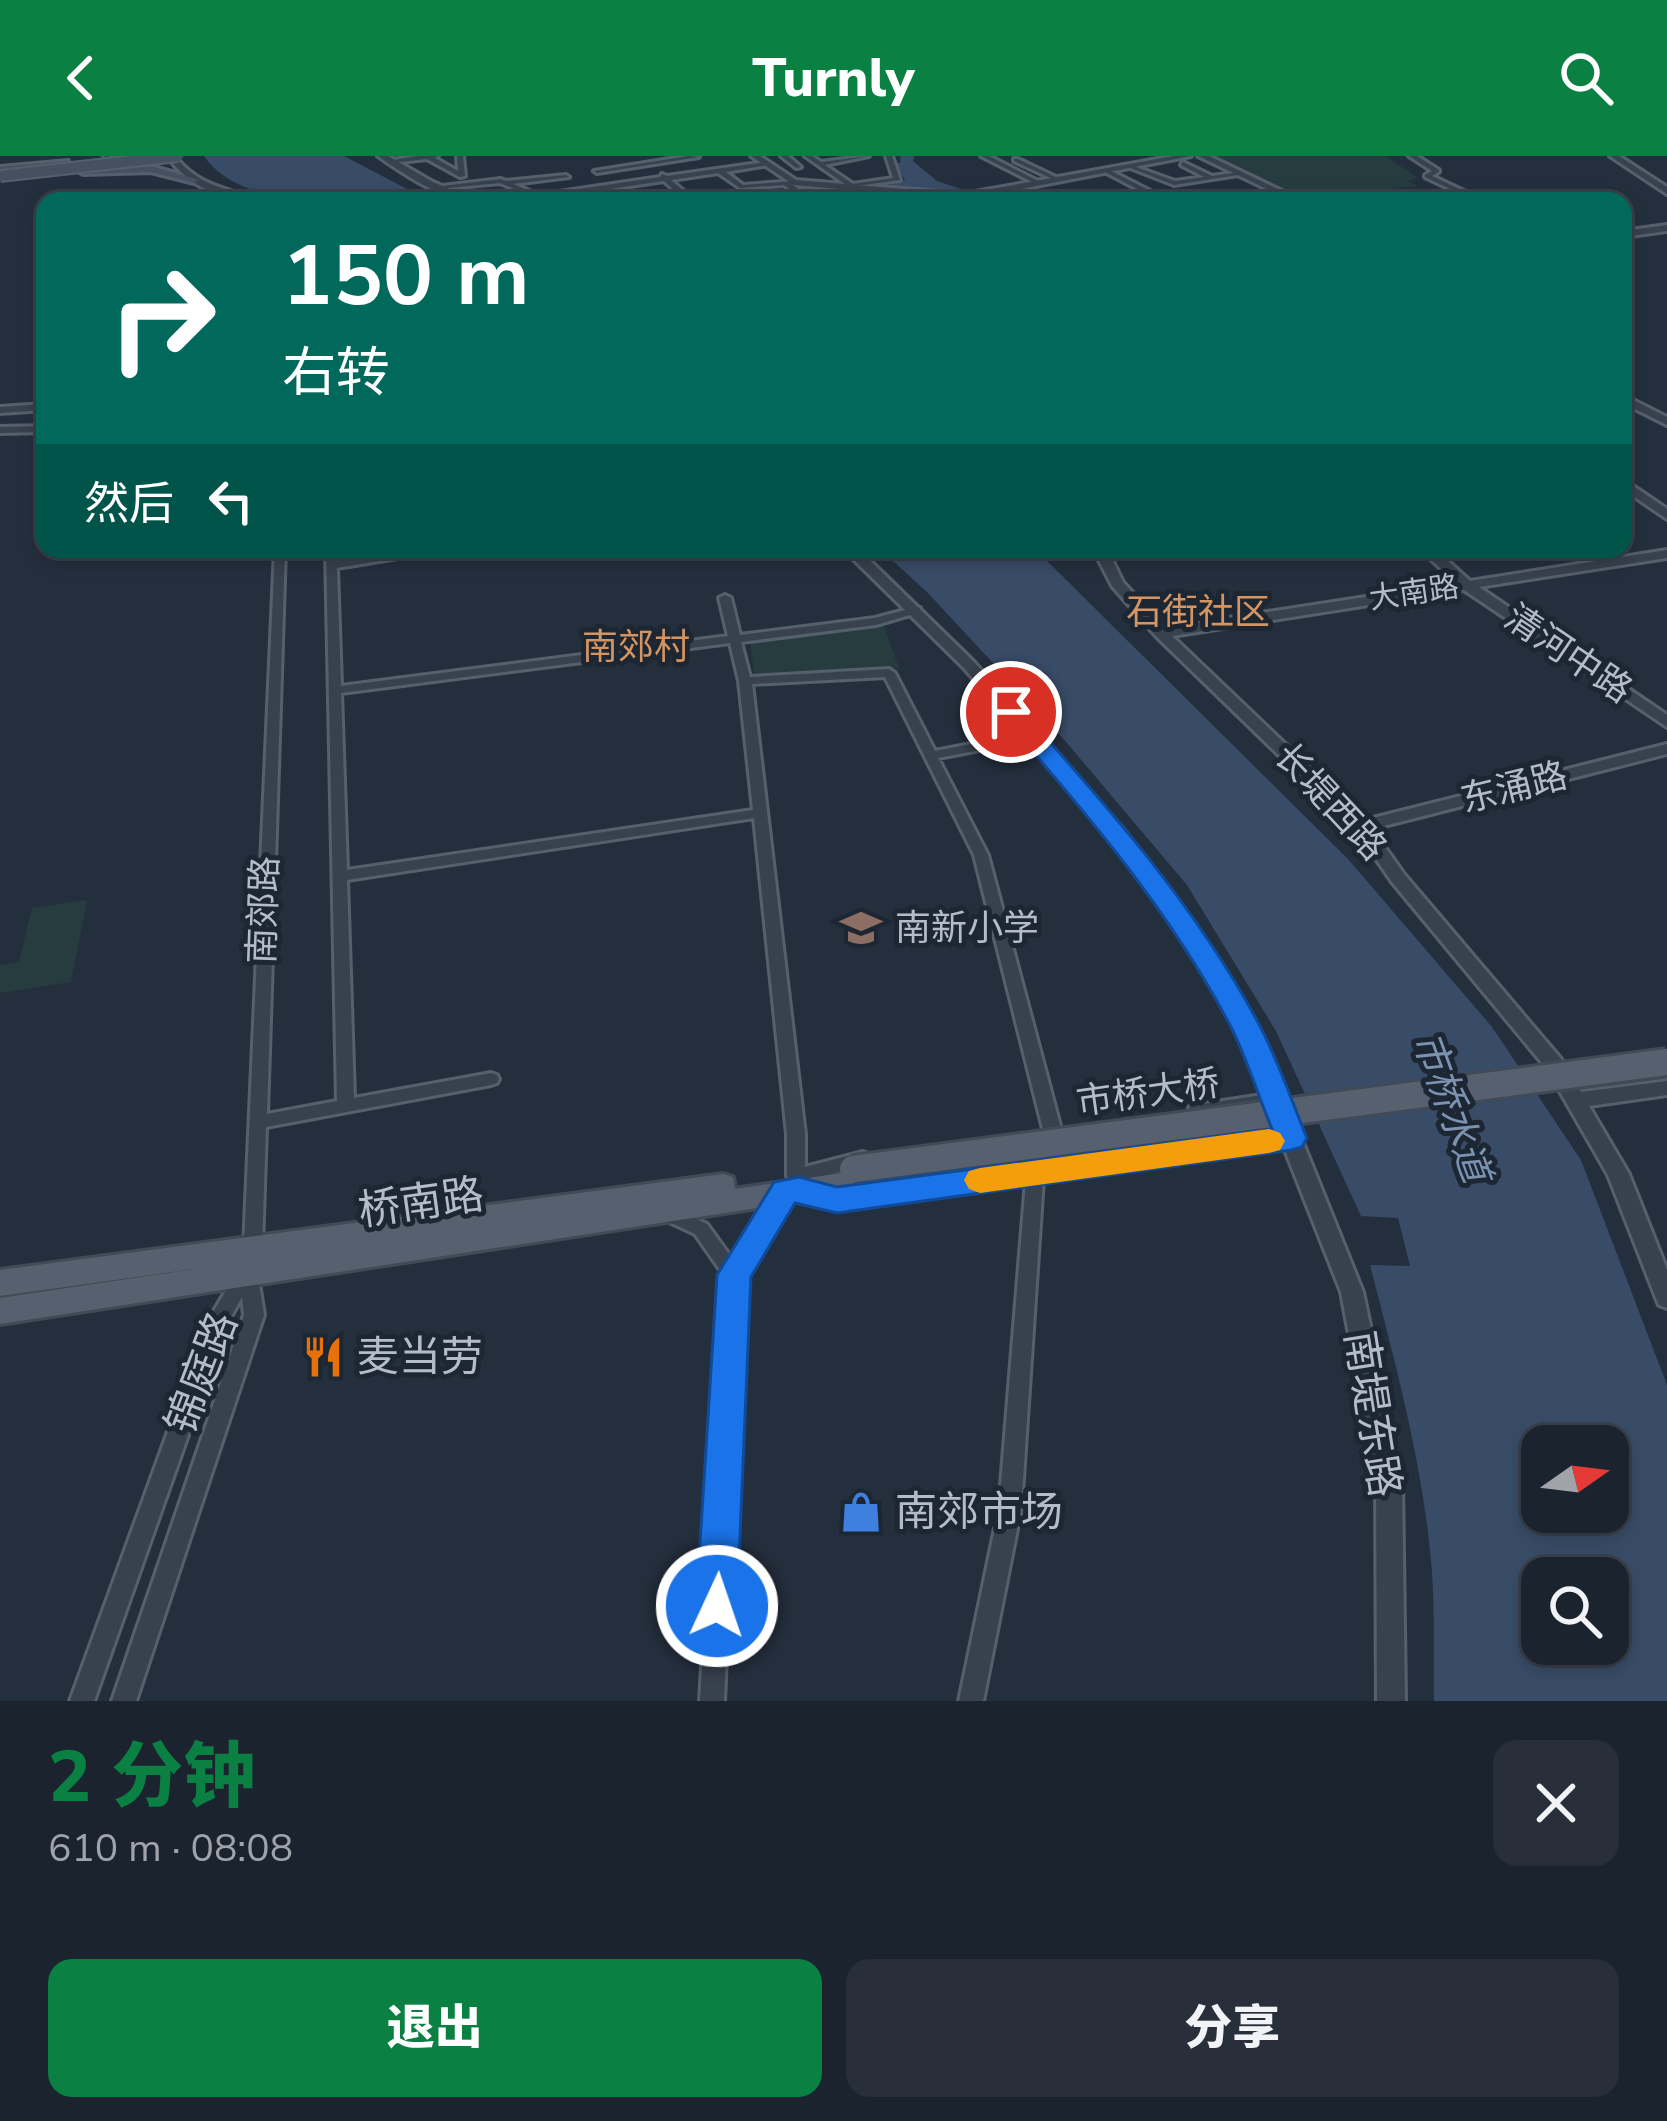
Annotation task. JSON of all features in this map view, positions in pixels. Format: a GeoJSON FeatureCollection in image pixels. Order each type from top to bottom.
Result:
{"type":"FeatureCollection","features":[{"type":"Feature","properties":{"kind":"main road"},"geometry":{"type":"LineString","coordinates":[[86,161],[109,156]]}},
{"type":"Feature","properties":{"kind":"main road"},"geometry":{"type":"LineString","coordinates":[[0,175],[131,156]]}},
{"type":"Feature","properties":{"kind":"main road"},"geometry":{"type":"LineString","coordinates":[[0,175],[155,156]]}},
{"type":"Feature","properties":{"kind":"main road"},"geometry":{"type":"LineString","coordinates":[[0,175],[178,157]]}},
{"type":"Feature","properties":{"kind":"main road"},"geometry":{"type":"LineString","coordinates":[[71,171],[178,157]]}},
{"type":"Feature","properties":{"kind":"main road"},"geometry":{"type":"LineString","coordinates":[[0,175],[151,169],[194,180]]}},
{"type":"Feature","properties":{"kind":"main road","name":"市桥大桥"},"geometry":{"type":"LineString","coordinates":[[854,1175],[1667,1062]]}},
{"type":"Feature","properties":{"kind":"main road","name":"市桥大桥"},"geometry":{"type":"LineString","coordinates":[[854,1175],[1667,1076]]}},
{"type":"Feature","properties":{"kind":"main road","name":"桥南路"},"geometry":{"type":"LineString","coordinates":[[0,1311],[251,1259],[854,1175]]}},
{"type":"Feature","properties":{"kind":"main road","name":"桥南路"},"geometry":{"type":"LineString","coordinates":[[0,1283],[660,1211],[793,1185]]}},
{"type":"Feature","properties":{"kind":"street"},"geometry":{"type":"LineString","coordinates":[[387,159],[430,156],[462,176],[460,156]]}},
{"type":"Feature","properties":{"kind":"street"},"geometry":{"type":"LineString","coordinates":[[756,156],[800,192]]}},
{"type":"Feature","properties":{"kind":"street"},"geometry":{"type":"LineString","coordinates":[[784,156],[798,167]]}},
{"type":"Feature","properties":{"kind":"street"},"geometry":{"type":"LineString","coordinates":[[808,156],[853,186],[897,180],[889,156]]}},
{"type":"Feature","properties":{"kind":"street"},"geometry":{"type":"LineString","coordinates":[[820,164],[866,156]]}},
{"type":"Feature","properties":{"kind":"street"},"geometry":{"type":"LineString","coordinates":[[984,156],[1040,184]]}},
{"type":"Feature","properties":{"kind":"street"},"geometry":{"type":"LineString","coordinates":[[1041,156],[1013,161],[1059,181]]}},
{"type":"Feature","properties":{"kind":"street"},"geometry":{"type":"LineString","coordinates":[[1202,156],[1279,192]]}},
{"type":"Feature","properties":{"kind":"street"},"geometry":{"type":"LineString","coordinates":[[1412,156],[1437,171],[1427,176],[1461,192]]}},
{"type":"Feature","properties":{"kind":"street"},"geometry":{"type":"LineString","coordinates":[[1613,156],[1667,191]]}},
{"type":"Feature","properties":{"kind":"street"},"geometry":{"type":"LineString","coordinates":[[178,157],[194,180],[221,192]]}},
{"type":"Feature","properties":{"kind":"street"},"geometry":{"type":"LineString","coordinates":[[178,157],[205,178],[238,192]]}},
{"type":"Feature","properties":{"kind":"street"},"geometry":{"type":"LineString","coordinates":[[597,171],[695,157],[742,188],[790,183],[913,192]]}},
{"type":"Feature","properties":{"kind":"street"},"geometry":{"type":"LineString","coordinates":[[387,159],[450,192]]}},
{"type":"Feature","properties":{"kind":"street"},"geometry":{"type":"LineString","coordinates":[[649,160],[680,192]]}},
{"type":"Feature","properties":{"kind":"street"},"geometry":{"type":"LineString","coordinates":[[999,192],[1185,160],[1211,179]]}},
{"type":"Feature","properties":{"kind":"street"},"geometry":{"type":"LineString","coordinates":[[572,192],[766,164]]}},
{"type":"Feature","properties":{"kind":"street"},"geometry":{"type":"LineString","coordinates":[[1131,167],[1174,183],[1241,174]]}},
{"type":"Feature","properties":{"kind":"street"},"geometry":{"type":"LineString","coordinates":[[1107,171],[1148,192]]}},
{"type":"Feature","properties":{"kind":"street"},"geometry":{"type":"LineString","coordinates":[[438,187],[566,177]]}},
{"type":"Feature","properties":{"kind":"street"},"geometry":{"type":"LineString","coordinates":[[506,182],[521,192]]}},
{"type":"Feature","properties":{"kind":"street"},"geometry":{"type":"LineString","coordinates":[[602,187],[610,192]]}},
{"type":"Feature","properties":{"kind":"street"},"geometry":{"type":"LineString","coordinates":[[1632,233],[1667,228]]}},
{"type":"Feature","properties":{"kind":"street"},"geometry":{"type":"LineString","coordinates":[[1632,403],[1667,422]]}},
{"type":"Feature","properties":{"kind":"street"},"geometry":{"type":"LineString","coordinates":[[1632,416],[1651,415],[1667,406]]}},
{"type":"Feature","properties":{"kind":"street"},"geometry":{"type":"LineString","coordinates":[[0,410],[36,408]]}},
{"type":"Feature","properties":{"kind":"street"},"geometry":{"type":"LineString","coordinates":[[0,433],[36,432]]}},
{"type":"Feature","properties":{"kind":"street"},"geometry":{"type":"LineString","coordinates":[[1632,490],[1667,515]]}},
{"type":"Feature","properties":{"kind":"street","name":"大南路"},"geometry":{"type":"LineString","coordinates":[[1161,633],[1667,554]]}},
{"type":"Feature","properties":{"kind":"street","name":"南郊路"},"geometry":{"type":"LineString","coordinates":[[251,1259],[280,558]]}},
{"type":"Feature","properties":{"kind":"street"},"geometry":{"type":"LineString","coordinates":[[332,558],[346,1106]]}},
{"type":"Feature","properties":{"kind":"street","name":"南堤东路"},"geometry":{"type":"LineString","coordinates":[[860,558],[916,610],[1118,834],[1191,933],[1248,1031],[1352,1292],[1389,1478],[1390,1701]]}},
{"type":"Feature","properties":{"kind":"street","name":"长堤西路"},"geometry":{"type":"LineString","coordinates":[[1104,558],[1117,583],[1161,633],[1362,826],[1398,878],[1554,1064],[1618,1174],[1667,1298]]}},
{"type":"Feature","properties":{"kind":"street"},"geometry":{"type":"LineString","coordinates":[[1438,558],[1473,585]]}},
{"type":"Feature","properties":{"kind":"street"},"geometry":{"type":"LineString","coordinates":[[1447,558],[1473,585]]}},
{"type":"Feature","properties":{"kind":"street","name":"清河中路"},"geometry":{"type":"LineString","coordinates":[[1473,585],[1667,712]]}},
{"type":"Feature","properties":{"kind":"street","name":"清河中路"},"geometry":{"type":"LineString","coordinates":[[1473,585],[1667,722]]}},
{"type":"Feature","properties":{"kind":"street"},"geometry":{"type":"LineString","coordinates":[[712,1701],[734,1275],[793,1185],[796,1134],[745,681],[725,598]]}},
{"type":"Feature","properties":{"kind":"street"},"geometry":{"type":"LineString","coordinates":[[335,686],[735,634],[876,621],[916,610]]}},
{"type":"Feature","properties":{"kind":"street"},"geometry":{"type":"LineString","coordinates":[[745,681],[889,673],[981,855],[1053,1133]]}},
{"type":"Feature","properties":{"kind":"street"},"geometry":{"type":"LineString","coordinates":[[932,755],[1033,736]]}},
{"type":"Feature","properties":{"kind":"street","name":"东涌路"},"geometry":{"type":"LineString","coordinates":[[1362,826],[1667,749]]}},
{"type":"Feature","properties":{"kind":"street"},"geometry":{"type":"LineString","coordinates":[[340,876],[760,813]]}},
{"type":"Feature","properties":{"kind":"street"},"geometry":{"type":"LineString","coordinates":[[1554,1064],[1667,1050]]}},
{"type":"Feature","properties":{"kind":"street"},"geometry":{"type":"LineString","coordinates":[[256,1122],[491,1079]]}},
{"type":"Feature","properties":{"kind":"street"},"geometry":{"type":"LineString","coordinates":[[1579,1100],[1667,1088]]}},
{"type":"Feature","properties":{"kind":"street"},"geometry":{"type":"LineString","coordinates":[[793,1185],[840,1162],[1276,1099]]}},
{"type":"Feature","properties":{"kind":"street"},"geometry":{"type":"LineString","coordinates":[[793,1185],[837,1200],[1291,1138]]}},
{"type":"Feature","properties":{"kind":"street"},"geometry":{"type":"LineString","coordinates":[[971,1701],[1010,1509],[1035,1173]]}},
{"type":"Feature","properties":{"kind":"street"},"geometry":{"type":"LineString","coordinates":[[660,1211],[701,1229],[734,1275]]}},
{"type":"Feature","properties":{"kind":"street","name":"锦庭路"},"geometry":{"type":"LineString","coordinates":[[82,1701],[219,1319],[251,1259]]}},
{"type":"Feature","properties":{"kind":"street","name":"锦庭路"},"geometry":{"type":"LineString","coordinates":[[124,1701],[254,1315],[251,1259]]}},
{"type":"Feature","properties":{"kind":"green space"},"geometry":{"type":"Polygon","coordinates":[[[1209,156],[1385,156],[1417,177],[1408,181],[1419,186],[1366,192],[1289,192],[1209,156]]]}},
{"type":"Feature","properties":{"kind":"green space"},"geometry":{"type":"Polygon","coordinates":[[[884,626],[899,668],[754,675],[750,641],[884,626]]]}},
{"type":"Feature","properties":{"kind":"green space"},"geometry":{"type":"Polygon","coordinates":[[[87,900],[71,982],[0,993],[0,965],[19,962],[32,908],[87,900]]]}},
{"type":"Feature","properties":{"kind":"water"},"geometry":{"type":"Polygon","coordinates":[[[204,156],[344,156],[413,192],[262,192],[223,175],[204,156]]]}},
{"type":"Feature","properties":{"kind":"water"},"geometry":{"type":"Polygon","coordinates":[[[914,162],[937,181],[967,191],[870,192],[905,180],[895,163],[914,162]]]}},
{"type":"Feature","properties":{"kind":"water","name":"市桥水道"},"geometry":{"type":"Polygon","coordinates":[[[890,558],[1044,558],[1348,859],[1492,1027],[1581,1160],[1667,1385],[1667,1701],[1434,1701],[1433,1588],[1423,1494],[1370,1265],[1410,1266],[1398,1218],[1361,1216],[1276,1031],[1187,885],[1067,743],[890,558]]]}},
{"type":"Feature","properties":{"kind":"waterway"},"geometry":{"type":"LineString","coordinates":[[907,156],[906,162],[929,185]]}},
{"type":"Feature","properties":{"kind":"waterway"},"geometry":{"type":"LineString","coordinates":[[905,192],[929,185]]}},
{"type":"Feature","properties":{"kind":"waterway"},"geometry":{"type":"LineString","coordinates":[[929,185],[960,192]]}},
{"type":"Feature","properties":{"kind":"slow traffic"},"geometry":{"type":"LineString","coordinates":[[980,1180],[1269,1141]]}},
{"type":"Feature","properties":{"kind":"place","name":"南新小学"},"geometry":{"type":"Point","coordinates":[861,928]}},
{"type":"Feature","properties":{"kind":"place","name":"麦当劳"},"geometry":{"type":"Point","coordinates":[323,1357]}},
{"type":"Feature","properties":{"kind":"place","name":"南郊市场"},"geometry":{"type":"Point","coordinates":[861,1512]}},
{"type":"Feature","properties":{"kind":"district","name":"石街社区"},"geometry":{"type":"Point","coordinates":[1198,612]}},
{"type":"Feature","properties":{"kind":"district","name":"南郊村"},"geometry":{"type":"Point","coordinates":[636,647]}},
{"type":"Feature","properties":{"kind":"route"},"geometry":{"type":"LineString","coordinates":[[717,1606],[734,1275],[785,1191],[837,1200],[1291,1138],[1248,1031],[1191,933],[1118,834],[1011,712]]}}]}
